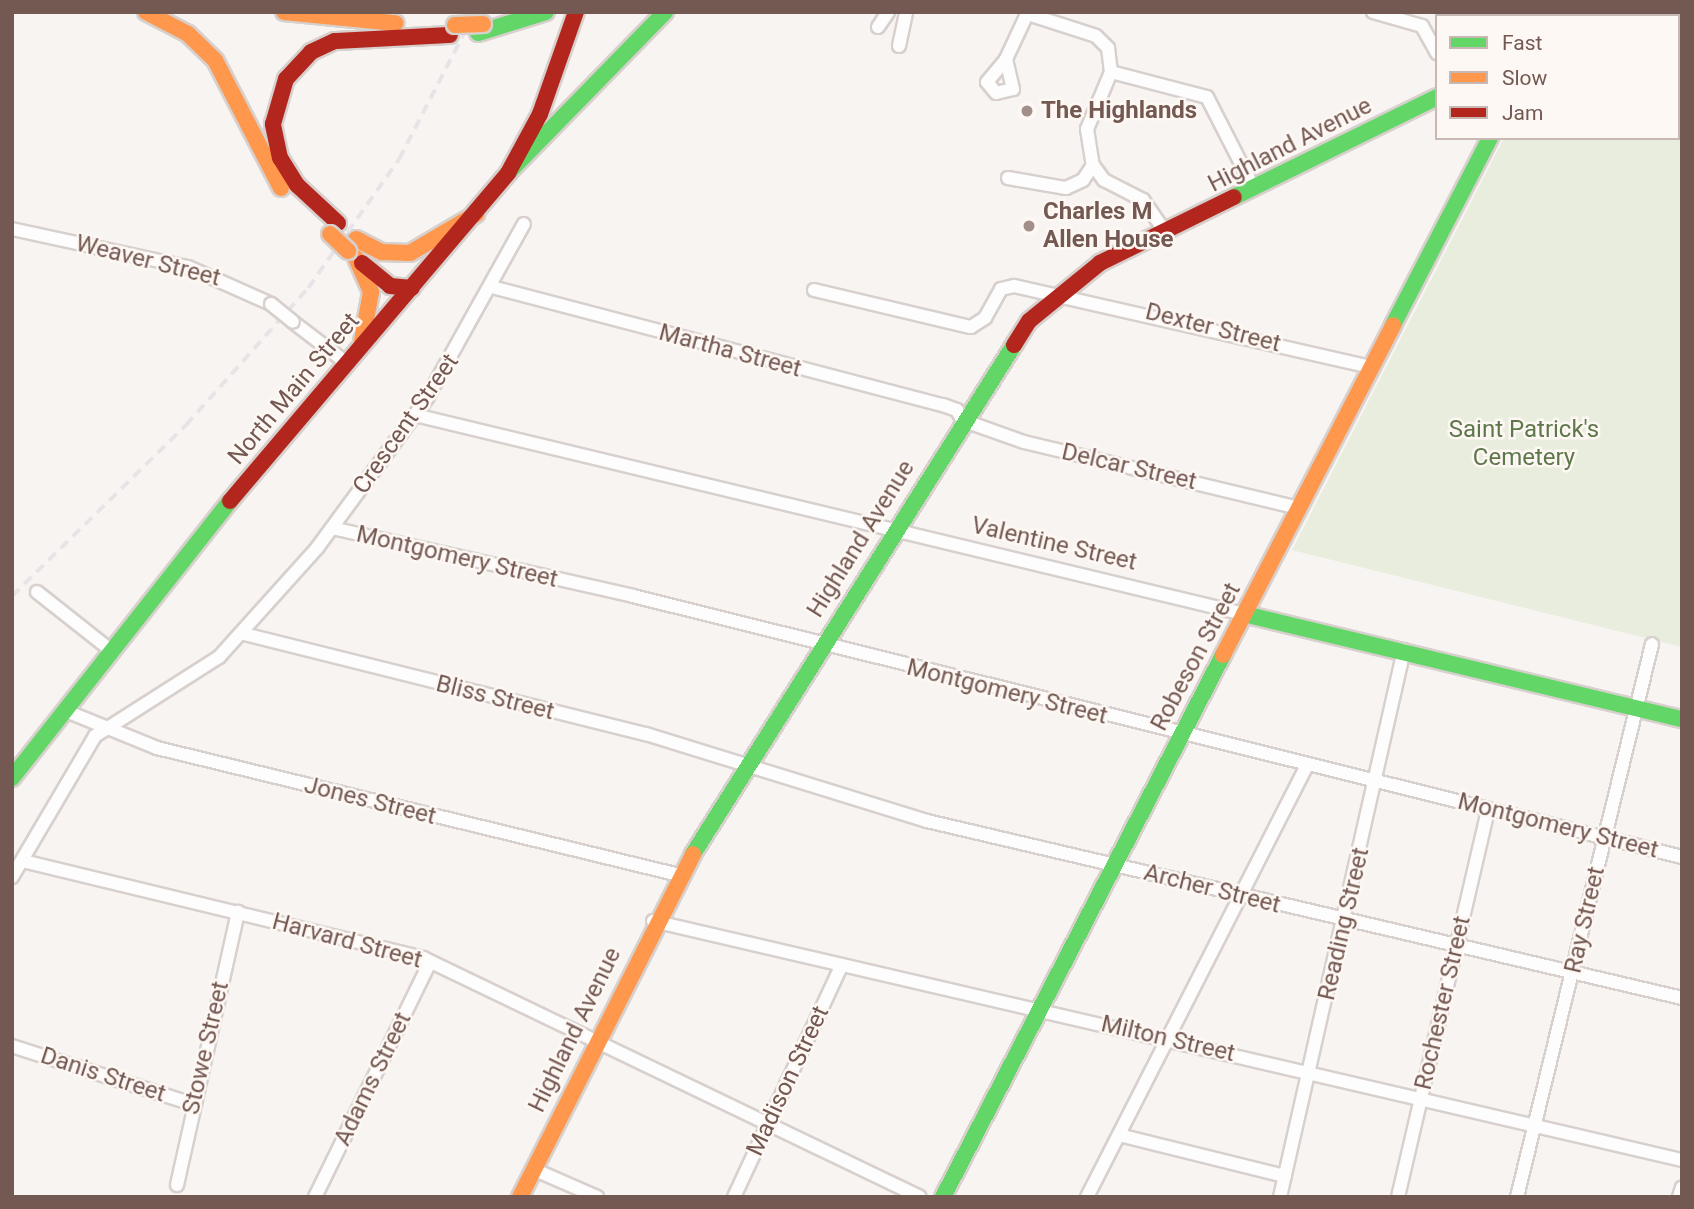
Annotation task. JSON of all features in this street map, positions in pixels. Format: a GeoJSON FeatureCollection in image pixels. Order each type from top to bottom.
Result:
{"type":"FeatureCollection","features":[{"type":"Feature","properties":{"kind":"main road"},"geometry":{"type":"LineString","coordinates":[[146,12],[188,34],[215,60],[265,166],[334,228]]}},
{"type":"Feature","properties":{"kind":"main road"},"geometry":{"type":"LineString","coordinates":[[284,12],[452,30]]}},
{"type":"Feature","properties":{"kind":"main road"},"geometry":{"type":"LineString","coordinates":[[412,288],[390,286],[334,228],[297,185],[279,158],[273,124],[286,79],[312,52],[335,41],[480,28],[544,12]]}},
{"type":"Feature","properties":{"kind":"main road","name":"North Main Street"},"geometry":{"type":"LineString","coordinates":[[12,778],[344,362],[412,288],[508,173],[540,114],[576,12]]}},
{"type":"Feature","properties":{"kind":"main road"},"geometry":{"type":"LineString","coordinates":[[508,173],[665,12]]}},
{"type":"Feature","properties":{"kind":"main road","name":"Highland Avenue"},"geometry":{"type":"LineString","coordinates":[[520,1197],[653,921],[679,875],[962,420],[1017,337],[1053,297],[1100,262],[1254,189],[1435,98]]}},
{"type":"Feature","properties":{"kind":"main road","name":"Robeson Street"},"geometry":{"type":"LineString","coordinates":[[943,1197],[1489,140]]}},
{"type":"Feature","properties":{"kind":"main road"},"geometry":{"type":"LineString","coordinates":[[353,249],[410,253],[476,214]]}},
{"type":"Feature","properties":{"kind":"main road"},"geometry":{"type":"LineString","coordinates":[[353,249],[371,292],[362,341]]}},
{"type":"Feature","properties":{"kind":"main road","name":"Valentine Street"},"geometry":{"type":"LineString","coordinates":[[1244,614],[1404,650],[1682,719]]}},
{"type":"Feature","properties":{"kind":"street"},"geometry":{"type":"LineString","coordinates":[[878,27],[888,12]]}},
{"type":"Feature","properties":{"kind":"street"},"geometry":{"type":"LineString","coordinates":[[899,46],[906,12]]}},
{"type":"Feature","properties":{"kind":"street"},"geometry":{"type":"LineString","coordinates":[[1373,12],[1422,26],[1435,49]]}},
{"type":"Feature","properties":{"kind":"street"},"geometry":{"type":"LineString","coordinates":[[1422,26],[1426,12]]}},
{"type":"Feature","properties":{"kind":"street"},"geometry":{"type":"LineString","coordinates":[[1006,59],[1028,13],[1096,36],[1108,48],[1111,72],[1087,129],[1093,165],[1104,180],[1143,200],[1165,231]]}},
{"type":"Feature","properties":{"kind":"street"},"geometry":{"type":"LineString","coordinates":[[1111,72],[1207,97],[1254,189]]}},
{"type":"Feature","properties":{"kind":"street"},"geometry":{"type":"LineString","coordinates":[[1008,178],[1066,188],[1083,180],[1093,165]]}},
{"type":"Feature","properties":{"kind":"street","name":"Crescent Street"},"geometry":{"type":"LineString","coordinates":[[12,877],[103,730],[219,657],[244,634],[332,528],[415,415],[492,287],[524,224]]}},
{"type":"Feature","properties":{"kind":"street","name":"Weaver Street"},"geometry":{"type":"LineString","coordinates":[[12,229],[188,267],[271,304],[344,362]]}},
{"type":"Feature","properties":{"kind":"street","name":"Dexter Street"},"geometry":{"type":"LineString","coordinates":[[814,290],[971,327],[985,318],[1001,289],[1014,286],[1053,297],[1129,308],[1371,367]]}},
{"type":"Feature","properties":{"kind":"street","name":"Martha Street"},"geometry":{"type":"LineString","coordinates":[[492,287],[943,405],[957,410],[962,420]]}},
{"type":"Feature","properties":{"kind":"street","name":"Valentine Street"},"geometry":{"type":"LineString","coordinates":[[415,415],[1244,614]]}},
{"type":"Feature","properties":{"kind":"street","name":"Delcar Street"},"geometry":{"type":"LineString","coordinates":[[962,420],[1024,442],[1298,508]]}},
{"type":"Feature","properties":{"kind":"street","name":"Montgomery Street"},"geometry":{"type":"LineString","coordinates":[[332,528],[1682,857]]}},
{"type":"Feature","properties":{"kind":"street"},"geometry":{"type":"LineString","coordinates":[[37,592],[113,652]]}},
{"type":"Feature","properties":{"kind":"street","name":"Bliss Street"},"geometry":{"type":"LineString","coordinates":[[244,634],[646,734],[745,768]]}},
{"type":"Feature","properties":{"kind":"street","name":"Ray Street"},"geometry":{"type":"LineString","coordinates":[[1517,1197],[1652,644]]}},
{"type":"Feature","properties":{"kind":"street","name":"Reading Street"},"geometry":{"type":"LineString","coordinates":[[1280,1197],[1377,782],[1404,650]]}},
{"type":"Feature","properties":{"kind":"street","name":"Jones Street"},"geometry":{"type":"LineString","coordinates":[[66,711],[103,730],[679,875]]}},
{"type":"Feature","properties":{"kind":"street"},"geometry":{"type":"LineString","coordinates":[[1087,1197],[1307,766]]}},
{"type":"Feature","properties":{"kind":"street","name":"Archer Street"},"geometry":{"type":"LineString","coordinates":[[745,768],[1113,865],[1682,998]]}},
{"type":"Feature","properties":{"kind":"street","name":"Rochester Street"},"geometry":{"type":"LineString","coordinates":[[1398,1197],[1488,809]]}},
{"type":"Feature","properties":{"kind":"street","name":"Harvard Street"},"geometry":{"type":"LineString","coordinates":[[23,861],[430,961],[920,1197]]}},
{"type":"Feature","properties":{"kind":"street","name":"Stowe Street"},"geometry":{"type":"LineString","coordinates":[[177,1185],[238,912]]}},
{"type":"Feature","properties":{"kind":"street","name":"Milton Street"},"geometry":{"type":"LineString","coordinates":[[653,921],[1682,1160]]}},
{"type":"Feature","properties":{"kind":"street","name":"Adams Street"},"geometry":{"type":"LineString","coordinates":[[315,1197],[430,961]]}},
{"type":"Feature","properties":{"kind":"street","name":"Madison Street"},"geometry":{"type":"LineString","coordinates":[[734,1197],[841,966]]}},
{"type":"Feature","properties":{"kind":"street","name":"Danis Street"},"geometry":{"type":"LineString","coordinates":[[12,1046],[193,1104]]}},
{"type":"Feature","properties":{"kind":"street"},"geometry":{"type":"LineString","coordinates":[[1119,1135],[1285,1176]]}},
{"type":"Feature","properties":{"kind":"street"},"geometry":{"type":"LineString","coordinates":[[533,1169],[597,1197]]}},
{"type":"Feature","properties":{"kind":"street"},"geometry":{"type":"LineString","coordinates":[[1679,1197],[1682,1187]]}},
{"type":"Feature","properties":{"kind":"green space","name":"Saint Patrick's Cemetery"},"geometry":{"type":"Polygon","coordinates":[[[1575,12],[1682,12],[1682,647],[1292,550],[1503,140],[1680,140],[1680,14],[1575,12]]]}},
{"type":"Feature","properties":{"kind":"railway"},"geometry":{"type":"LineString","coordinates":[[12,596],[186,425],[308,288],[399,159],[475,12]]}},
{"type":"Feature","properties":{"kind":"traffic: fast"},"geometry":{"type":"LineString","coordinates":[[478,33],[546,12]]}},
{"type":"Feature","properties":{"kind":"traffic: fast"},"geometry":{"type":"LineString","coordinates":[[508,173],[665,12]]}},
{"type":"Feature","properties":{"kind":"traffic: fast"},"geometry":{"type":"LineString","coordinates":[[1234,197],[1435,98]]}},
{"type":"Feature","properties":{"kind":"traffic: fast"},"geometry":{"type":"LineString","coordinates":[[1393,325],[1489,140]]}},
{"type":"Feature","properties":{"kind":"traffic: fast"},"geometry":{"type":"LineString","coordinates":[[693,854],[1014,345]]}},
{"type":"Feature","properties":{"kind":"traffic: fast"},"geometry":{"type":"LineString","coordinates":[[12,778],[230,501]]}},
{"type":"Feature","properties":{"kind":"traffic: fast"},"geometry":{"type":"LineString","coordinates":[[1244,614],[1682,719]]}},
{"type":"Feature","properties":{"kind":"traffic: fast"},"geometry":{"type":"LineString","coordinates":[[943,1197],[1223,655]]}},
{"type":"Feature","properties":{"kind":"traffic: slow"},"geometry":{"type":"LineString","coordinates":[[146,12],[188,34],[215,60],[281,188]]}},
{"type":"Feature","properties":{"kind":"traffic: slow"},"geometry":{"type":"LineString","coordinates":[[284,12],[395,23]]}},
{"type":"Feature","properties":{"kind":"traffic: slow"},"geometry":{"type":"LineString","coordinates":[[455,25],[483,24]]}},
{"type":"Feature","properties":{"kind":"traffic: slow"},"geometry":{"type":"LineString","coordinates":[[356,239],[382,252],[410,253],[476,214]]}},
{"type":"Feature","properties":{"kind":"traffic: slow"},"geometry":{"type":"LineString","coordinates":[[330,234],[348,251]]}},
{"type":"Feature","properties":{"kind":"traffic: slow"},"geometry":{"type":"LineString","coordinates":[[356,258],[371,292],[362,341]]}},
{"type":"Feature","properties":{"kind":"traffic: slow"},"geometry":{"type":"LineString","coordinates":[[1223,655],[1393,325]]}},
{"type":"Feature","properties":{"kind":"traffic: slow"},"geometry":{"type":"LineString","coordinates":[[520,1197],[693,854]]}},
{"type":"Feature","properties":{"kind":"traffic: jam"},"geometry":{"type":"LineString","coordinates":[[230,501],[508,173],[540,114],[576,12]]}},
{"type":"Feature","properties":{"kind":"traffic: jam"},"geometry":{"type":"LineString","coordinates":[[338,223],[297,185],[280,158],[273,124],[286,79],[311,52],[335,41],[450,35]]}},
{"type":"Feature","properties":{"kind":"traffic: jam"},"geometry":{"type":"LineString","coordinates":[[1014,345],[1029,321],[1100,263],[1234,197]]}},
{"type":"Feature","properties":{"kind":"traffic: jam"},"geometry":{"type":"LineString","coordinates":[[362,263],[390,286],[412,288]]}},
{"type":"Feature","properties":{"kind":"place","name":"The Highlands"},"geometry":{"type":"Point","coordinates":[1027,111]}},
{"type":"Feature","properties":{"kind":"place","name":"Charles M Allen House"},"geometry":{"type":"Point","coordinates":[1029,226]}}]}
